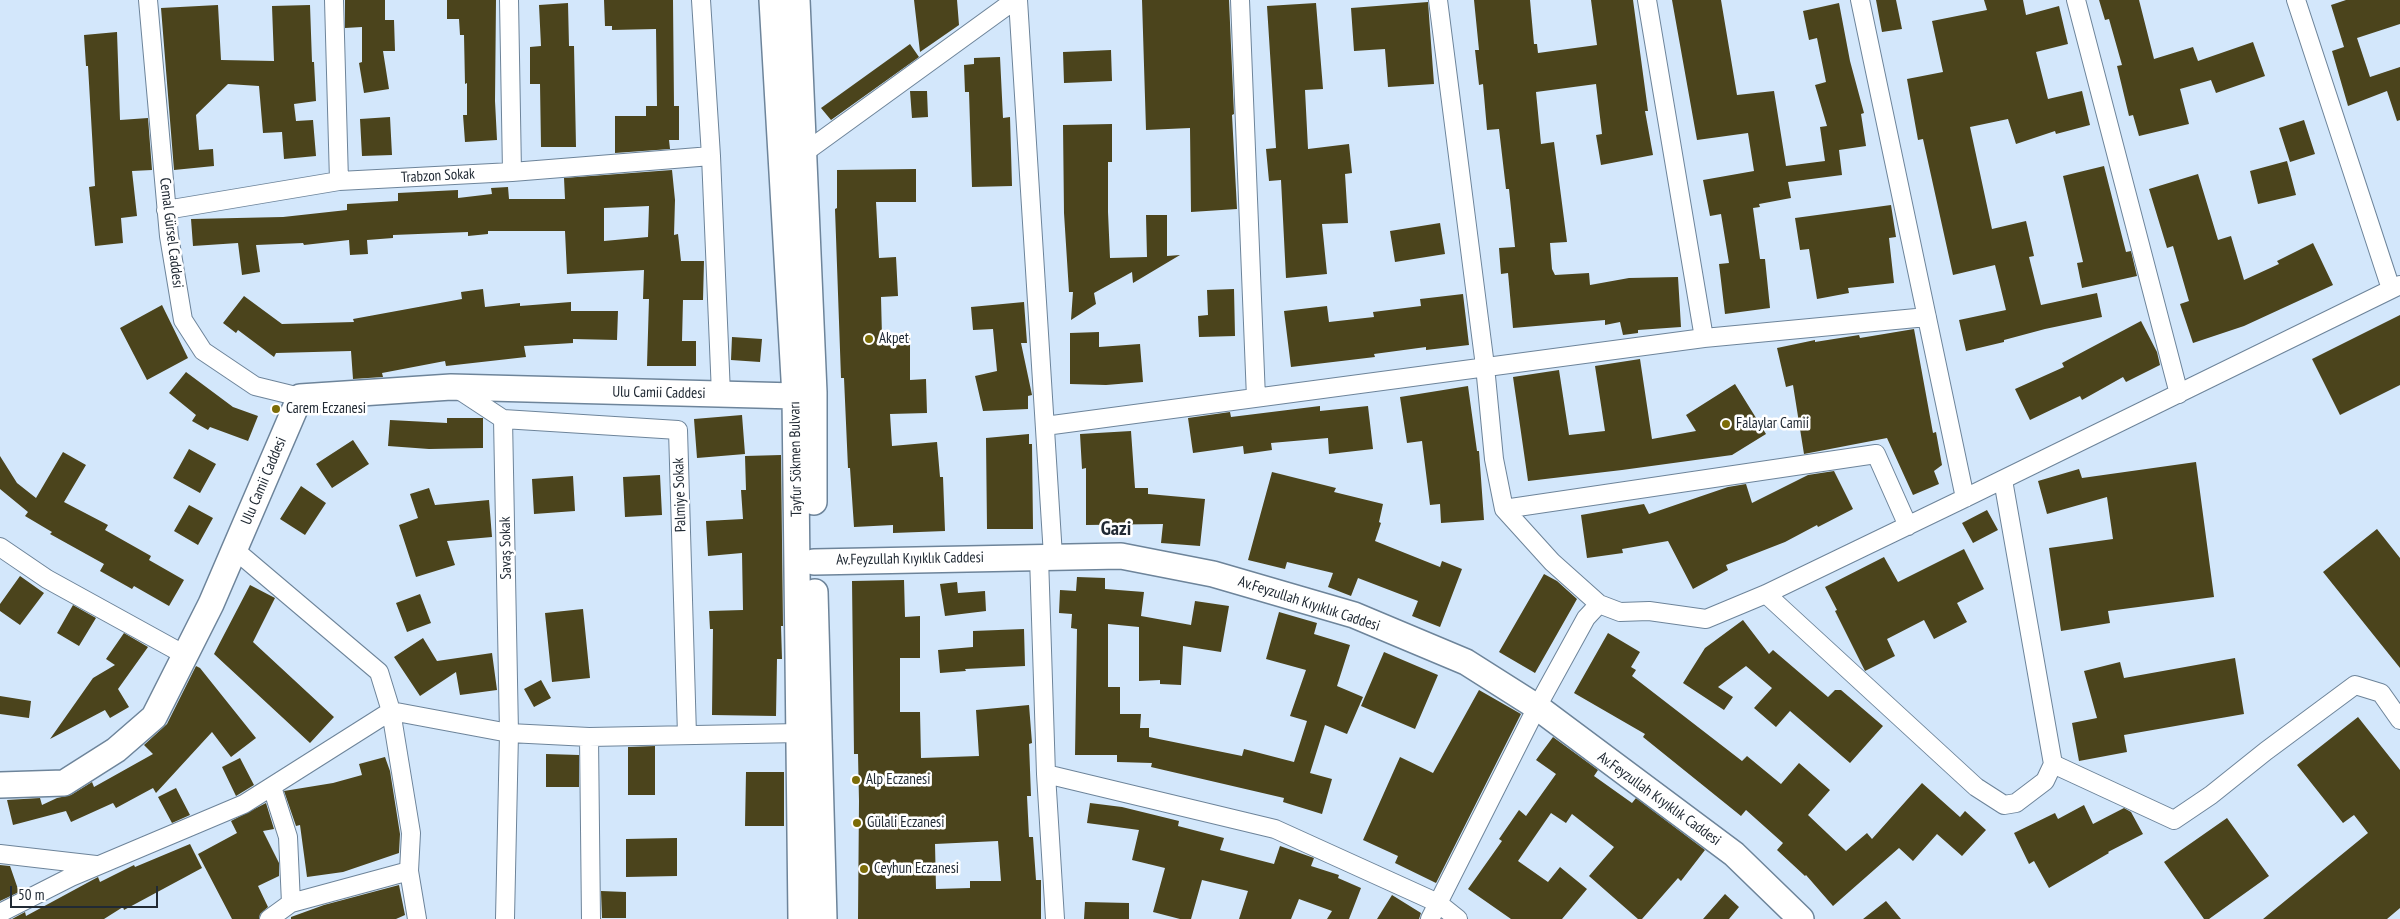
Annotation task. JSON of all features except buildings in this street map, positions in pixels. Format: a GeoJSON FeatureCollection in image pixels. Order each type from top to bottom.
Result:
{"type":"FeatureCollection","features":[{"type":"Feature","properties":{"kind":"street","name":"Cemal Gürsel Caddesi"},"geometry":{"type":"LineString","coordinates":[[148,0],[166,210],[183,320],[203,351],[255,386],[300,397]]}},
{"type":"Feature","properties":{"kind":"street"},"geometry":{"type":"LineString","coordinates":[[334,0],[339,181]]}},
{"type":"Feature","properties":{"kind":"street"},"geometry":{"type":"LineString","coordinates":[[509,0],[512,172]]}},
{"type":"Feature","properties":{"kind":"street"},"geometry":{"type":"LineString","coordinates":[[701,0],[711,156],[721,394]]}},
{"type":"Feature","properties":{"kind":"street","name":"Tayfur Sökmen Bulvarı"},"geometry":{"type":"LineString","coordinates":[[772,0],[792,155],[814,392],[814,562],[824,919]]}},
{"type":"Feature","properties":{"kind":"street","name":"Tayfur Sökmen Bulvarı"},"geometry":{"type":"LineString","coordinates":[[797,0],[792,155],[801,919]]}},
{"type":"Feature","properties":{"kind":"street"},"geometry":{"type":"LineString","coordinates":[[792,155],[1016,0]]}},
{"type":"Feature","properties":{"kind":"street"},"geometry":{"type":"LineString","coordinates":[[1016,0],[1045,426],[1046,774],[1055,919]]}},
{"type":"Feature","properties":{"kind":"street"},"geometry":{"type":"LineString","coordinates":[[1240,0],[1256,398]]}},
{"type":"Feature","properties":{"kind":"street"},"geometry":{"type":"LineString","coordinates":[[1438,0],[1485,366],[1494,459],[1504,509],[1552,562],[1599,604],[1620,612],[1649,611],[1706,619],[1766,594],[1908,526],[2395,287],[2301,2]]}},
{"type":"Feature","properties":{"kind":"street"},"geometry":{"type":"LineString","coordinates":[[1647,0],[1704,338]]}},
{"type":"Feature","properties":{"kind":"street"},"geometry":{"type":"LineString","coordinates":[[1860,0],[1965,498]]}},
{"type":"Feature","properties":{"kind":"street"},"geometry":{"type":"LineString","coordinates":[[2076,0],[2179,394]]}},
{"type":"Feature","properties":{"kind":"street","name":"Trabzon Sokak"},"geometry":{"type":"LineString","coordinates":[[166,210],[339,181],[512,172],[711,156]]}},
{"type":"Feature","properties":{"kind":"street"},"geometry":{"type":"LineString","coordinates":[[1045,426],[1704,338],[1927,317]]}},
{"type":"Feature","properties":{"kind":"street"},"geometry":{"type":"LineString","coordinates":[[456,388],[503,419]]}},
{"type":"Feature","properties":{"kind":"street","name":"Ulu Camii Caddesi"},"geometry":{"type":"LineString","coordinates":[[0,785],[64,783],[116,750],[154,717],[211,604],[300,397],[456,388],[795,396]]}},
{"type":"Feature","properties":{"kind":"street","name":"Savaş Sokak"},"geometry":{"type":"LineString","coordinates":[[503,419],[510,733],[505,919]]}},
{"type":"Feature","properties":{"kind":"street","name":"Palmiye Sokak"},"geometry":{"type":"LineString","coordinates":[[503,419],[678,430],[687,736]]}},
{"type":"Feature","properties":{"kind":"street"},"geometry":{"type":"LineString","coordinates":[[1504,509],[1876,454],[1908,526]]}},
{"type":"Feature","properties":{"kind":"street"},"geometry":{"type":"LineString","coordinates":[[1766,594],[1976,787],[2004,805],[2016,803],[2037,790],[2045,781],[2053,764],[2003,480]]}},
{"type":"Feature","properties":{"kind":"street"},"geometry":{"type":"LineString","coordinates":[[0,547],[47,579],[185,655]]}},
{"type":"Feature","properties":{"kind":"street"},"geometry":{"type":"LineString","coordinates":[[234,550],[379,672],[391,711],[411,833],[409,871],[417,919]]}},
{"type":"Feature","properties":{"kind":"street","name":"Av.Feyzullah Kıyıklık Caddesi"},"geometry":{"type":"LineString","coordinates":[[814,562],[1046,556],[1130,558],[1213,574],[1354,615],[1466,662],[1537,707],[1734,854],[1801,919]]}},
{"type":"Feature","properties":{"kind":"street"},"geometry":{"type":"LineString","coordinates":[[1430,919],[1537,707],[1586,618],[1599,604]]}},
{"type":"Feature","properties":{"kind":"street"},"geometry":{"type":"LineString","coordinates":[[2053,764],[2174,820],[2211,795],[2266,751],[2355,686],[2381,693],[2400,720]]}},
{"type":"Feature","properties":{"kind":"street"},"geometry":{"type":"LineString","coordinates":[[0,913],[99,866],[244,804],[391,711],[510,733],[589,738],[800,733]]}},
{"type":"Feature","properties":{"kind":"street"},"geometry":{"type":"LineString","coordinates":[[589,738],[591,919]]}},
{"type":"Feature","properties":{"kind":"street"},"geometry":{"type":"LineString","coordinates":[[1046,774],[1275,829],[1438,903],[1458,919]]}},
{"type":"Feature","properties":{"kind":"street"},"geometry":{"type":"LineString","coordinates":[[272,787],[288,837],[291,903]]}},
{"type":"Feature","properties":{"kind":"street"},"geometry":{"type":"LineString","coordinates":[[0,854],[99,866]]}},
{"type":"Feature","properties":{"kind":"street"},"geometry":{"type":"LineString","coordinates":[[269,919],[291,903],[409,871]]}},
{"type":"Feature","properties":{"kind":"place","name":"Akpet"},"geometry":{"type":"Point","coordinates":[869,339]}},
{"type":"Feature","properties":{"kind":"place","name":"Carem Eczanesi"},"geometry":{"type":"Point","coordinates":[276,409]}},
{"type":"Feature","properties":{"kind":"place","name":"Falaylar Camii"},"geometry":{"type":"Point","coordinates":[1726,424]}},
{"type":"Feature","properties":{"kind":"place","name":"Alp Eczanesi"},"geometry":{"type":"Point","coordinates":[856,780]}},
{"type":"Feature","properties":{"kind":"place","name":"Gülali Eczanesi"},"geometry":{"type":"Point","coordinates":[857,823]}},
{"type":"Feature","properties":{"kind":"place","name":"Ceyhun Eczanesi"},"geometry":{"type":"Point","coordinates":[864,869]}},
{"type":"Feature","properties":{"kind":"district","name":"Gazi"},"geometry":{"type":"Point","coordinates":[1116,529]}}]}
